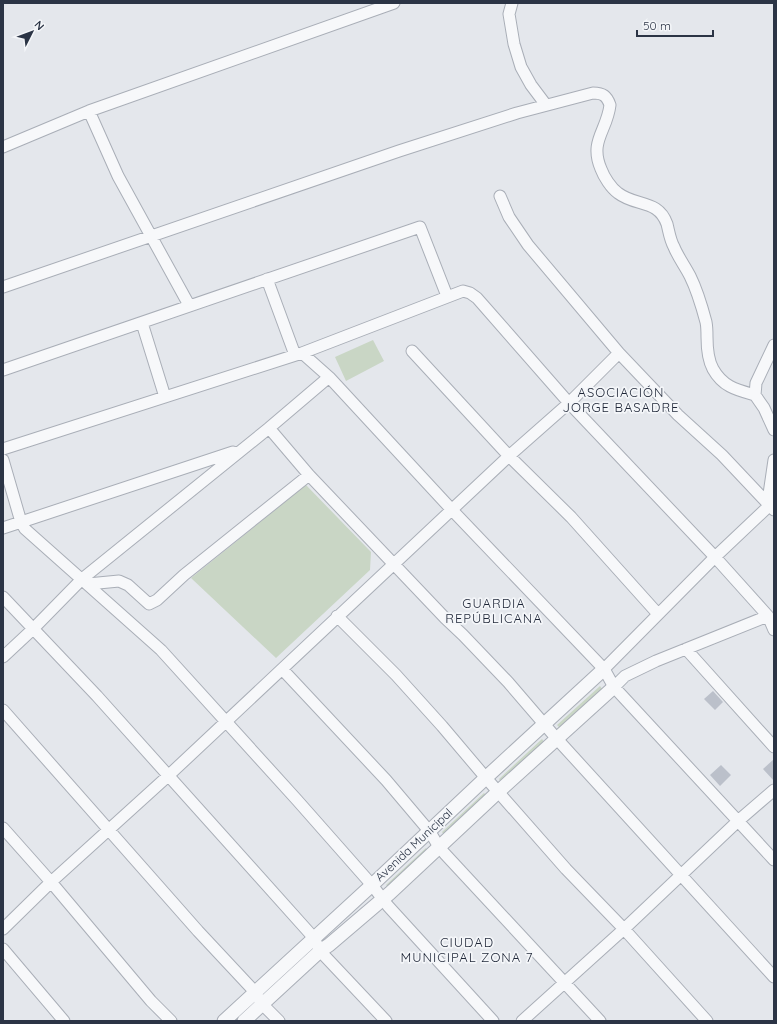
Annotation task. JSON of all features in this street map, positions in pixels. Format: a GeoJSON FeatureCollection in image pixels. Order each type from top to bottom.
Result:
{"type":"FeatureCollection","features":[{"type":"Feature","properties":{"kind":"street"},"geometry":{"type":"LineString","coordinates":[[3,147],[88,111],[394,3]]}},
{"type":"Feature","properties":{"kind":"street"},"geometry":{"type":"LineString","coordinates":[[512,3],[509,14],[514,44],[521,67],[531,85],[546,104]]}},
{"type":"Feature","properties":{"kind":"street"},"geometry":{"type":"LineString","coordinates":[[3,287],[399,151],[546,104],[593,92],[600,93],[605,95],[610,106],[607,120],[596,148],[597,158],[601,170],[618,193],[634,202],[653,206],[661,213],[666,223],[674,248],[690,276],[704,314],[707,325],[707,347],[713,369],[730,388],[755,395]]}},
{"type":"Feature","properties":{"kind":"street"},"geometry":{"type":"LineString","coordinates":[[88,111],[118,176],[190,306]]}},
{"type":"Feature","properties":{"kind":"street"},"geometry":{"type":"LineString","coordinates":[[500,196],[510,217],[528,245],[619,354],[678,415],[722,455],[772,508]]}},
{"type":"Feature","properties":{"kind":"street"},"geometry":{"type":"LineString","coordinates":[[3,370],[420,227],[447,296]]}},
{"type":"Feature","properties":{"kind":"street"},"geometry":{"type":"LineString","coordinates":[[267,279],[299,354],[330,377],[452,510],[604,669],[614,687],[774,860]]}},
{"type":"Feature","properties":{"kind":"street"},"geometry":{"type":"LineString","coordinates":[[3,449],[299,354],[463,291],[470,293],[477,298],[569,403],[715,557],[768,616],[774,630]]}},
{"type":"Feature","properties":{"kind":"street"},"geometry":{"type":"LineString","coordinates":[[142,323],[165,397]]}},
{"type":"Feature","properties":{"kind":"street"},"geometry":{"type":"LineString","coordinates":[[774,345],[756,383],[755,395],[764,408],[774,430]]}},
{"type":"Feature","properties":{"kind":"street"},"geometry":{"type":"LineString","coordinates":[[412,350],[510,456],[571,517],[658,614]]}},
{"type":"Feature","properties":{"kind":"street"},"geometry":{"type":"LineString","coordinates":[[3,929],[51,882],[110,830],[337,616],[569,403],[619,354]]}},
{"type":"Feature","properties":{"kind":"street"},"geometry":{"type":"LineString","coordinates":[[3,657],[85,582],[241,449],[269,428],[330,377]]}},
{"type":"Feature","properties":{"kind":"street"},"geometry":{"type":"LineString","coordinates":[[269,428],[309,475],[508,682],[557,739],[774,977]]}},
{"type":"Feature","properties":{"kind":"street"},"geometry":{"type":"LineString","coordinates":[[3,528],[241,449]]}},
{"type":"Feature","properties":{"kind":"street"},"geometry":{"type":"LineString","coordinates":[[3,460],[21,522],[25,529],[161,650],[226,721],[388,906],[493,1021]]}},
{"type":"Feature","properties":{"kind":"street"},"geometry":{"type":"LineString","coordinates":[[772,508],[769,494],[774,460]]}},
{"type":"Feature","properties":{"kind":"street"},"geometry":{"type":"LineString","coordinates":[[85,582],[119,581],[128,585],[149,604],[157,600],[184,575],[309,475]]}},
{"type":"Feature","properties":{"kind":"street"},"geometry":{"type":"LineString","coordinates":[[604,669],[715,557],[772,508]]}},
{"type":"Feature","properties":{"kind":"street"},"geometry":{"type":"LineString","coordinates":[[3,597],[97,696],[314,938],[320,951],[386,1021]]}},
{"type":"Feature","properties":{"kind":"street"},"geometry":{"type":"LineString","coordinates":[[337,616],[396,675],[566,869],[624,929],[707,1021]]}},
{"type":"Feature","properties":{"kind":"street"},"geometry":{"type":"LineString","coordinates":[[614,687],[625,676],[656,661],[768,616]]}},
{"type":"Feature","properties":{"kind":"street"},"geometry":{"type":"LineString","coordinates":[[686,649],[774,747]]}},
{"type":"Feature","properties":{"kind":"street"},"geometry":{"type":"LineString","coordinates":[[282,669],[386,780],[430,832],[439,847],[600,1021]]}},
{"type":"Feature","properties":{"kind":"street","name":"Avenida Municipal"},"geometry":{"type":"LineString","coordinates":[[224,1021],[372,886],[604,669]]}},
{"type":"Feature","properties":{"kind":"street","name":"Avenida Municipal"},"geometry":{"type":"LineString","coordinates":[[244,1021],[320,951],[383,899],[614,687]]}},
{"type":"Feature","properties":{"kind":"street"},"geometry":{"type":"LineString","coordinates":[[3,710],[198,931],[255,992],[262,1004],[279,1021]]}},
{"type":"Feature","properties":{"kind":"street"},"geometry":{"type":"LineString","coordinates":[[522,1021],[774,790]]}},
{"type":"Feature","properties":{"kind":"street"},"geometry":{"type":"LineString","coordinates":[[3,828],[51,882],[146,995],[171,1021]]}},
{"type":"Feature","properties":{"kind":"street"},"geometry":{"type":"LineString","coordinates":[[3,949],[64,1021]]}},
{"type":"Feature","properties":{"kind":"green space"},"geometry":{"type":"Polygon","coordinates":[[[373,340],[384,361],[346,381],[335,357],[373,340]]]}},
{"type":"Feature","properties":{"kind":"green space"},"geometry":{"type":"Polygon","coordinates":[[[306,485],[371,552],[370,570],[276,658],[191,578],[306,485]]]}},
{"type":"Feature","properties":{"kind":"green space"},"geometry":{"type":"Polygon","coordinates":[[[600,686],[603,690],[560,728],[557,725],[600,686]]]}},
{"type":"Feature","properties":{"kind":"green space"},"geometry":{"type":"Polygon","coordinates":[[[542,739],[545,743],[501,782],[499,779],[542,739]]]}},
{"type":"Feature","properties":{"kind":"green space"},"geometry":{"type":"Polygon","coordinates":[[[484,793],[487,796],[444,835],[442,832],[484,793]]]}},
{"type":"Feature","properties":{"kind":"green space"},"geometry":{"type":"Polygon","coordinates":[[[426,848],[428,851],[388,887],[386,885],[426,848]]]}},
{"type":"Feature","properties":{"kind":"building"},"geometry":{"type":"Polygon","coordinates":[[[713,691],[723,702],[715,710],[704,699],[713,691]]]}},
{"type":"Feature","properties":{"kind":"building"},"geometry":{"type":"Polygon","coordinates":[[[774,759],[774,781],[763,769],[774,759]]]}},
{"type":"Feature","properties":{"kind":"building"},"geometry":{"type":"Polygon","coordinates":[[[721,765],[731,775],[720,786],[710,775],[721,765]]]}},
{"type":"Feature","properties":{"kind":"district","name":"ASOCIACIÓN JORGE BASADRE"},"geometry":{"type":"Point","coordinates":[621,400]}},
{"type":"Feature","properties":{"kind":"district","name":"GUARDIA REPÚBLICANA"},"geometry":{"type":"Point","coordinates":[494,610]}},
{"type":"Feature","properties":{"kind":"district","name":"CIUDAD MUNICIPAL ZONA 7"},"geometry":{"type":"Point","coordinates":[467,950]}}]}
